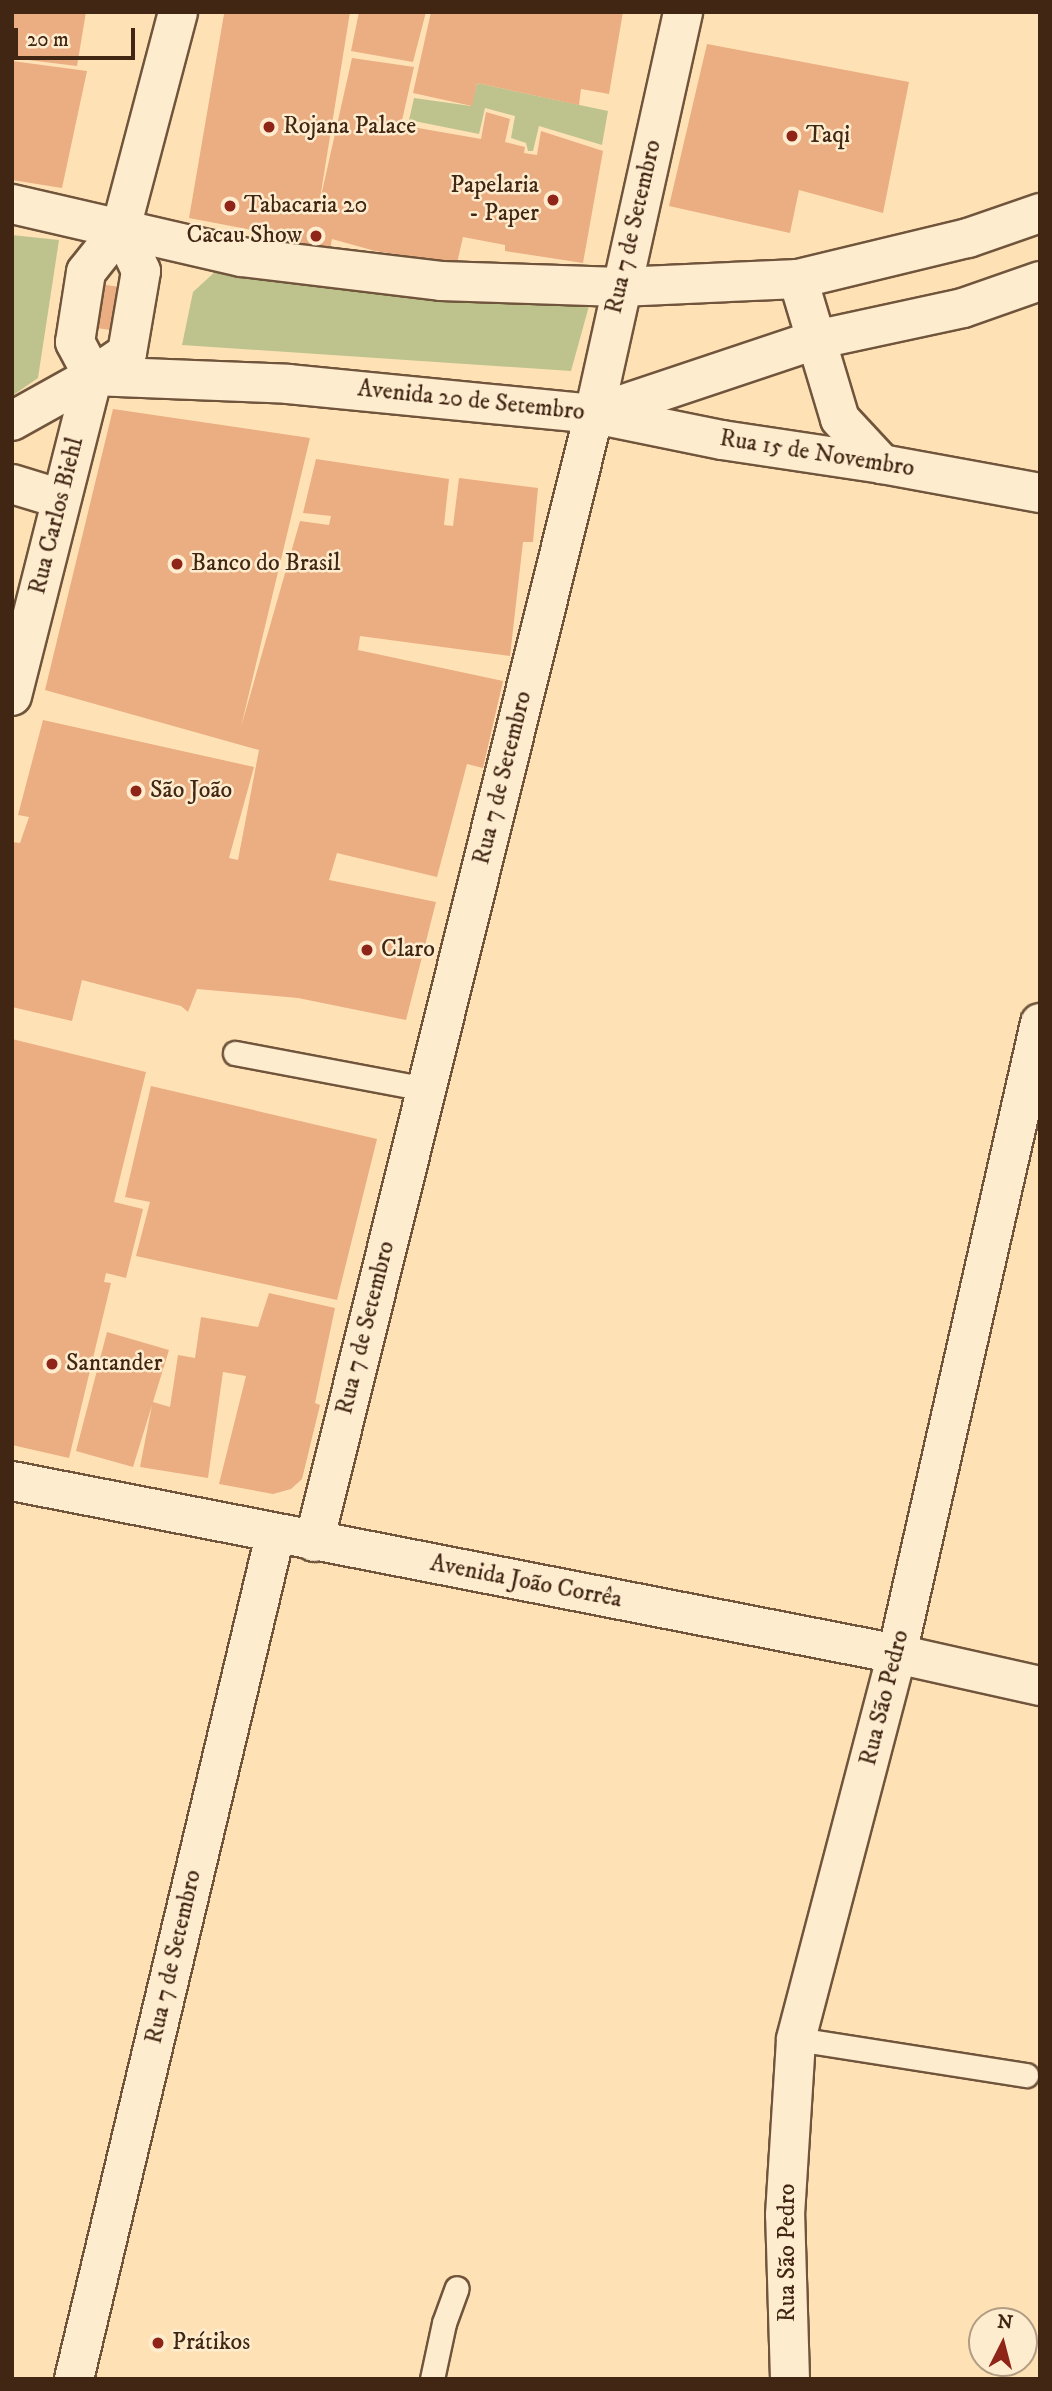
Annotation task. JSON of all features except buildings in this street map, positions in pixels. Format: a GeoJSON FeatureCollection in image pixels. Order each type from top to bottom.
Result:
{"type":"FeatureCollection","features":[{"type":"Feature","properties":{"kind":"street"},"geometry":{"type":"LineString","coordinates":[[93,376],[75,342],[86,272],[121,228],[178,12]]}},
{"type":"Feature","properties":{"kind":"street","name":"Rua 7 de Setembro"},"geometry":{"type":"LineString","coordinates":[[314,1542],[594,414],[683,12]]}},
{"type":"Feature","properties":{"kind":"street"},"geometry":{"type":"LineString","coordinates":[[12,204],[241,257],[441,281],[621,287],[798,279],[968,239],[1040,213]]}},
{"type":"Feature","properties":{"kind":"street"},"geometry":{"type":"LineString","coordinates":[[12,421],[93,376],[127,353],[141,271],[121,228]]}},
{"type":"Feature","properties":{"kind":"street"},"geometry":{"type":"LineString","coordinates":[[798,279],[840,419],[882,464]]}},
{"type":"Feature","properties":{"kind":"street","name":"Avenida 20 de Setembro"},"geometry":{"type":"LineString","coordinates":[[93,376],[288,384],[594,414],[816,340],[962,308],[1040,281]]}},
{"type":"Feature","properties":{"kind":"street","name":"Rua Carlos Biehl"},"geometry":{"type":"LineString","coordinates":[[12,696],[93,376]]}},
{"type":"Feature","properties":{"kind":"street","name":"Rua 15 de Novembro"},"geometry":{"type":"LineString","coordinates":[[594,414],[722,440],[882,464],[1040,493]]}},
{"type":"Feature","properties":{"kind":"street"},"geometry":{"type":"LineString","coordinates":[[12,484],[61,499]]}},
{"type":"Feature","properties":{"kind":"street","name":"Rua São Pedro"},"geometry":{"type":"LineString","coordinates":[[790,2379],[785,2215],[796,2039],[897,1654],[1040,1023]]}},
{"type":"Feature","properties":{"kind":"street","name":"Avenida João Corrêa"},"geometry":{"type":"LineString","coordinates":[[12,1481],[275,1535],[897,1654],[1040,1686]]}},
{"type":"Feature","properties":{"kind":"street","name":"Rua 7 de Setembro"},"geometry":{"type":"LineString","coordinates":[[74,2379],[275,1535]]}},
{"type":"Feature","properties":{"kind":"lane"},"geometry":{"type":"LineString","coordinates":[[235,1053],[426,1089]]}},
{"type":"Feature","properties":{"kind":"lane"},"geometry":{"type":"LineString","coordinates":[[796,2039],[1026,2075]]}},
{"type":"Feature","properties":{"kind":"lane"},"geometry":{"type":"LineString","coordinates":[[432,2379],[444,2323],[457,2288]]}},
{"type":"Feature","properties":{"kind":"green space"},"geometry":{"type":"Polygon","coordinates":[[[477,83],[608,111],[602,145],[539,126],[533,151],[528,151],[526,143],[511,138],[515,116],[485,108],[479,134],[409,120],[414,98],[471,106],[477,83]]]}},
{"type":"Feature","properties":{"kind":"green space"},"geometry":{"type":"Polygon","coordinates":[[[12,235],[59,240],[38,378],[12,396],[12,235]]]}},
{"type":"Feature","properties":{"kind":"green space"},"geometry":{"type":"Polygon","coordinates":[[[218,269],[589,306],[571,371],[182,345],[193,292],[218,269]]]}},
{"type":"Feature","properties":{"kind":"place","name":"Rojana Palace"},"geometry":{"type":"Point","coordinates":[269,127]}},
{"type":"Feature","properties":{"kind":"place","name":"Taqi"},"geometry":{"type":"Point","coordinates":[792,136]}},
{"type":"Feature","properties":{"kind":"place","name":"Papelaria - Paper"},"geometry":{"type":"Point","coordinates":[553,200]}},
{"type":"Feature","properties":{"kind":"place","name":"Tabacaria 20"},"geometry":{"type":"Point","coordinates":[230,206]}},
{"type":"Feature","properties":{"kind":"place","name":"Cacau Show"},"geometry":{"type":"Point","coordinates":[316,236]}},
{"type":"Feature","properties":{"kind":"place","name":"Banco do Brasil"},"geometry":{"type":"Point","coordinates":[177,564]}},
{"type":"Feature","properties":{"kind":"place","name":"São João"},"geometry":{"type":"Point","coordinates":[136,791]}},
{"type":"Feature","properties":{"kind":"place","name":"Claro"},"geometry":{"type":"Point","coordinates":[367,950]}},
{"type":"Feature","properties":{"kind":"place","name":"Santander"},"geometry":{"type":"Point","coordinates":[52,1364]}},
{"type":"Feature","properties":{"kind":"place","name":"Prátikos"},"geometry":{"type":"Point","coordinates":[158,2343]}}]}
